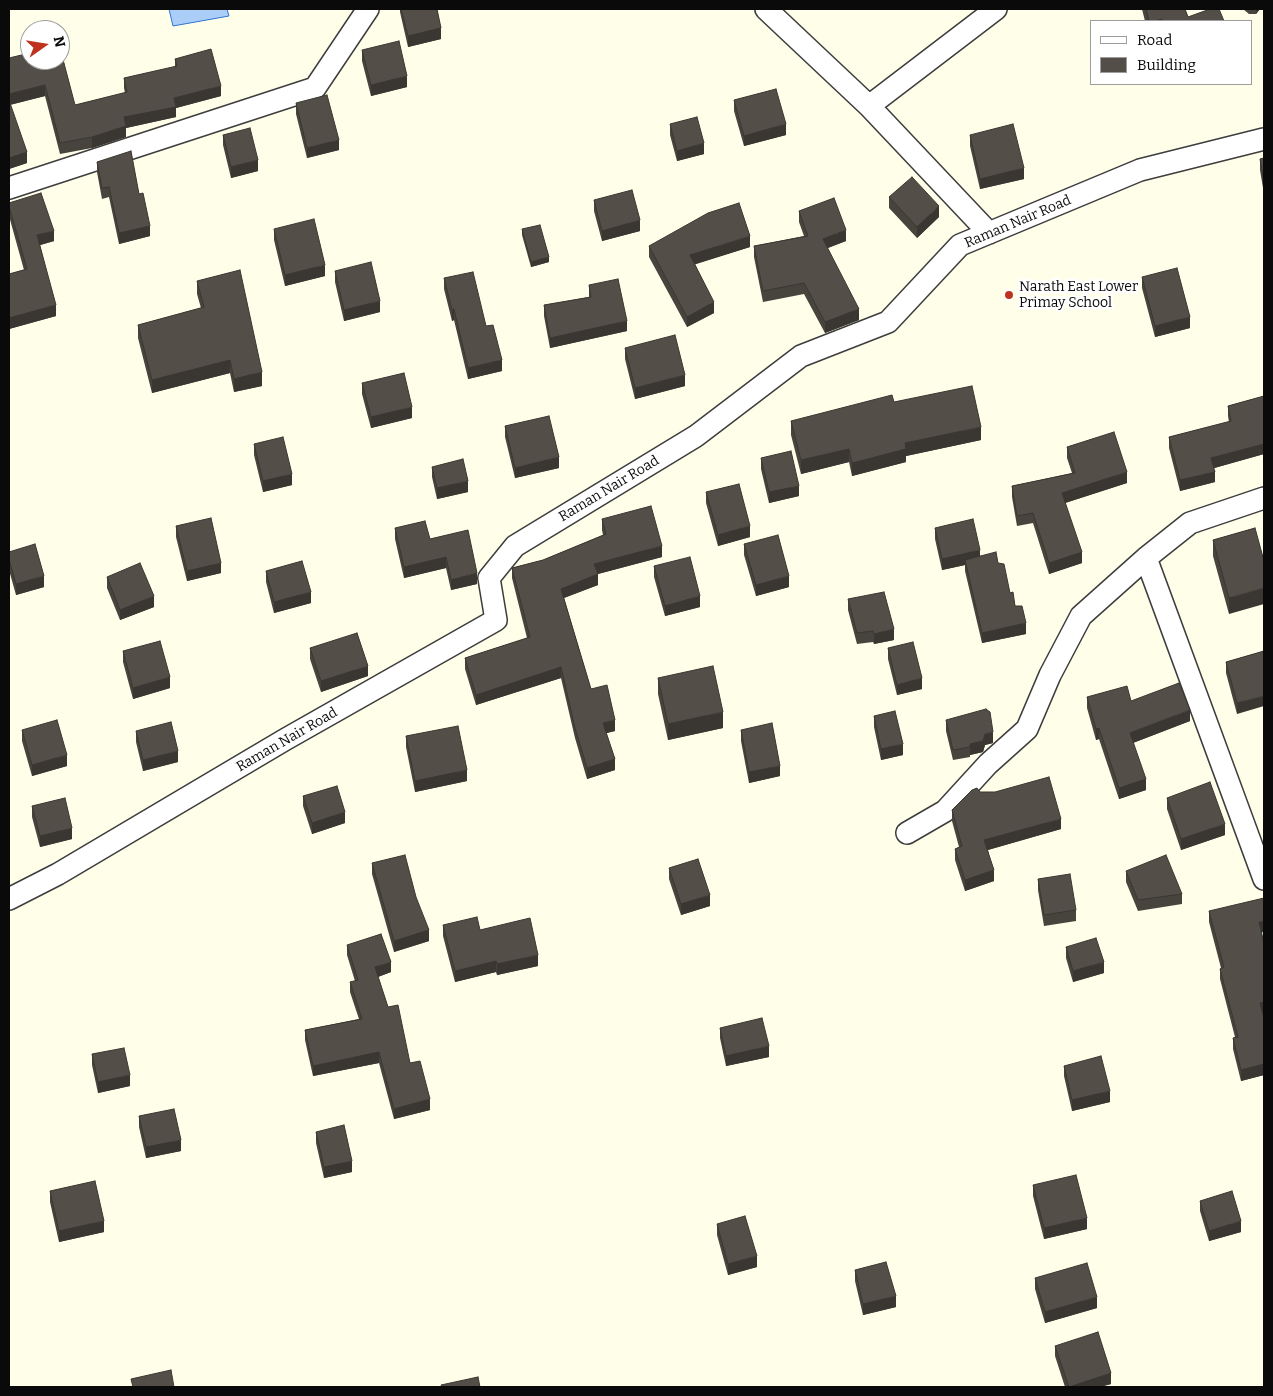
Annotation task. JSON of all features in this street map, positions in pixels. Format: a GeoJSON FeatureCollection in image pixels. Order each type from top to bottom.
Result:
{"type":"FeatureCollection","features":[{"type":"Feature","properties":{"kind":"street"},"geometry":{"type":"LineString","coordinates":[[9,188],[315,88],[368,9]]}},
{"type":"Feature","properties":{"kind":"street"},"geometry":{"type":"LineString","coordinates":[[766,9],[870,106],[989,233]]}},
{"type":"Feature","properties":{"kind":"street"},"geometry":{"type":"LineString","coordinates":[[870,106],[996,9]]}},
{"type":"Feature","properties":{"kind":"street","name":"Raman Nair Road"},"geometry":{"type":"LineString","coordinates":[[9,899],[58,874],[286,739],[496,620],[488,578],[514,546],[696,436],[801,356],[888,322],[960,245],[1140,170],[1264,139]]}},
{"type":"Feature","properties":{"kind":"street"},"geometry":{"type":"LineString","coordinates":[[907,833],[945,811],[988,764],[1027,729],[1050,675],[1081,616],[1146,558],[1190,523],[1264,498]]}},
{"type":"Feature","properties":{"kind":"street"},"geometry":{"type":"LineString","coordinates":[[1146,558],[1264,879]]}},
{"type":"Feature","properties":{"kind":"water"},"geometry":{"type":"Polygon","coordinates":[[[169,9],[227,9],[229,16],[173,26],[169,9]]]}},
{"type":"Feature","properties":{"kind":"building"},"geometry":{"type":"Polygon","coordinates":[[[401,9],[437,9],[441,28],[408,36],[401,9]]]}},
{"type":"Feature","properties":{"kind":"building"},"geometry":{"type":"Polygon","coordinates":[[[1146,9],[1185,9],[1188,17],[1210,9],[1219,9],[1224,20],[1162,19],[1149,20],[1146,9]]]}},
{"type":"Feature","properties":{"kind":"building"},"geometry":{"type":"Polygon","coordinates":[[[399,41],[407,76],[371,85],[362,50],[399,41]]]}},
{"type":"Feature","properties":{"kind":"building"},"geometry":{"type":"Polygon","coordinates":[[[211,49],[221,86],[174,98],[176,107],[124,117],[126,126],[92,137],[60,143],[45,85],[9,94],[9,58],[20,55],[20,70],[66,70],[75,105],[127,92],[124,78],[177,66],[175,59],[211,49]]]}},
{"type":"Feature","properties":{"kind":"building"},"geometry":{"type":"Polygon","coordinates":[[[776,89],[786,124],[744,136],[734,100],[776,89]]]}},
{"type":"Feature","properties":{"kind":"building"},"geometry":{"type":"Polygon","coordinates":[[[327,95],[339,140],[307,148],[296,103],[327,95]]]}},
{"type":"Feature","properties":{"kind":"building"},"geometry":{"type":"Polygon","coordinates":[[[9,100],[27,152],[9,158],[9,100]]]}},
{"type":"Feature","properties":{"kind":"building"},"geometry":{"type":"Polygon","coordinates":[[[697,117],[704,143],[677,151],[670,124],[697,117]]]}},
{"type":"Feature","properties":{"kind":"building"},"geometry":{"type":"Polygon","coordinates":[[[1013,124],[1024,168],[980,179],[970,135],[1013,124]]]}},
{"type":"Feature","properties":{"kind":"building"},"geometry":{"type":"Polygon","coordinates":[[[250,128],[258,160],[231,167],[223,135],[250,128]]]}},
{"type":"Feature","properties":{"kind":"building"},"geometry":{"type":"Polygon","coordinates":[[[131,151],[139,194],[143,193],[150,226],[119,233],[109,187],[102,188],[97,162],[131,151]]]}},
{"type":"Feature","properties":{"kind":"building"},"geometry":{"type":"Polygon","coordinates":[[[1264,158],[1264,183],[1260,159],[1264,158]]]}},
{"type":"Feature","properties":{"kind":"building"},"geometry":{"type":"Polygon","coordinates":[[[912,177],[939,206],[917,227],[889,197],[912,177]]]}},
{"type":"Feature","properties":{"kind":"building"},"geometry":{"type":"Polygon","coordinates":[[[632,190],[640,220],[602,231],[594,200],[632,190]]]}},
{"type":"Feature","properties":{"kind":"building"},"geometry":{"type":"Polygon","coordinates":[[[41,193],[54,231],[37,235],[56,305],[9,318],[9,274],[27,269],[9,203],[41,193]]]}},
{"type":"Feature","properties":{"kind":"building"},"geometry":{"type":"Polygon","coordinates":[[[834,198],[846,230],[823,239],[859,309],[825,322],[804,283],[763,291],[754,246],[808,236],[799,211],[834,198]]]}},
{"type":"Feature","properties":{"kind":"building"},"geometry":{"type":"Polygon","coordinates":[[[739,203],[750,236],[690,255],[714,302],[687,317],[649,246],[708,213],[739,203]]]}},
{"type":"Feature","properties":{"kind":"building"},"geometry":{"type":"Polygon","coordinates":[[[314,219],[325,265],[285,275],[274,229],[314,219]]]}},
{"type":"Feature","properties":{"kind":"building"},"geometry":{"type":"Polygon","coordinates":[[[540,225],[549,257],[531,262],[522,229],[540,225]]]}},
{"type":"Feature","properties":{"kind":"building"},"geometry":{"type":"Polygon","coordinates":[[[371,262],[380,301],[344,310],[335,271],[371,262]]]}},
{"type":"Feature","properties":{"kind":"building"},"geometry":{"type":"Polygon","coordinates":[[[1177,268],[1190,317],[1155,326],[1142,277],[1177,268]]]}},
{"type":"Feature","properties":{"kind":"building"},"geometry":{"type":"Polygon","coordinates":[[[240,270],[262,372],[234,379],[230,360],[152,380],[138,325],[204,307],[197,281],[240,270]]]}},
{"type":"Feature","properties":{"kind":"building"},"geometry":{"type":"Polygon","coordinates":[[[473,272],[486,326],[493,325],[502,360],[468,368],[454,309],[452,310],[444,278],[473,272]]]}},
{"type":"Feature","properties":{"kind":"building"},"geometry":{"type":"Polygon","coordinates":[[[618,279],[627,321],[550,338],[544,305],[591,297],[589,285],[618,279]]]}},
{"type":"Feature","properties":{"kind":"building"},"geometry":{"type":"Polygon","coordinates":[[[675,335],[685,375],[635,388],[625,348],[675,335]]]}},
{"type":"Feature","properties":{"kind":"building"},"geometry":{"type":"Polygon","coordinates":[[[404,373],[412,407],[371,417],[362,383],[404,373]]]}},
{"type":"Feature","properties":{"kind":"building"},"geometry":{"type":"Polygon","coordinates":[[[972,386],[981,427],[905,443],[906,449],[852,463],[849,449],[801,460],[791,421],[892,395],[894,402],[972,386]]]}},
{"type":"Feature","properties":{"kind":"building"},"geometry":{"type":"Polygon","coordinates":[[[1264,396],[1264,444],[1211,458],[1215,472],[1180,480],[1169,437],[1231,421],[1228,406],[1264,396]]]}},
{"type":"Feature","properties":{"kind":"building"},"geometry":{"type":"Polygon","coordinates":[[[549,416],[559,457],[515,468],[505,426],[549,416]]]}},
{"type":"Feature","properties":{"kind":"building"},"geometry":{"type":"Polygon","coordinates":[[[1114,432],[1127,472],[1062,493],[1082,552],[1049,563],[1033,513],[1017,516],[1012,486],[1075,473],[1067,447],[1114,432]]]}},
{"type":"Feature","properties":{"kind":"building"},"geometry":{"type":"Polygon","coordinates":[[[283,437],[292,474],[263,481],[254,444],[283,437]]]}},
{"type":"Feature","properties":{"kind":"building"},"geometry":{"type":"Polygon","coordinates":[[[791,451],[799,486],[769,492],[761,458],[791,451]]]}},
{"type":"Feature","properties":{"kind":"building"},"geometry":{"type":"Polygon","coordinates":[[[463,459],[468,481],[437,488],[432,467],[463,459]]]}},
{"type":"Feature","properties":{"kind":"building"},"geometry":{"type":"Polygon","coordinates":[[[739,484],[750,526],[718,535],[706,492],[739,484]]]}},
{"type":"Feature","properties":{"kind":"building"},"geometry":{"type":"Polygon","coordinates":[[[651,506],[662,546],[594,564],[598,574],[561,589],[591,689],[607,685],[615,720],[603,723],[615,759],[587,768],[575,728],[561,667],[476,695],[465,658],[530,637],[512,568],[543,560],[606,534],[602,519],[651,506]]]}},
{"type":"Feature","properties":{"kind":"building"},"geometry":{"type":"Polygon","coordinates":[[[211,518],[221,563],[187,571],[176,526],[211,518]]]}},
{"type":"Feature","properties":{"kind":"building"},"geometry":{"type":"Polygon","coordinates":[[[973,519],[980,550],[942,559],[935,528],[973,519]]]}},
{"type":"Feature","properties":{"kind":"building"},"geometry":{"type":"Polygon","coordinates":[[[425,521],[430,539],[468,530],[477,573],[451,580],[446,557],[404,567],[395,528],[425,521]]]}},
{"type":"Feature","properties":{"kind":"building"},"geometry":{"type":"Polygon","coordinates":[[[1255,528],[1264,561],[1264,588],[1229,598],[1213,540],[1255,528]]]}},
{"type":"Feature","properties":{"kind":"building"},"geometry":{"type":"Polygon","coordinates":[[[778,535],[789,576],[756,585],[744,544],[778,535]]]}},
{"type":"Feature","properties":{"kind":"building"},"geometry":{"type":"Polygon","coordinates":[[[35,544],[44,576],[16,584],[9,552],[35,544]]]}},
{"type":"Feature","properties":{"kind":"building"},"geometry":{"type":"Polygon","coordinates":[[[996,552],[998,563],[1004,564],[1010,593],[1013,592],[1015,606],[1022,606],[1026,623],[982,633],[965,560],[996,552]]]}},
{"type":"Feature","properties":{"kind":"building"},"geometry":{"type":"Polygon","coordinates":[[[690,557],[700,596],[665,606],[654,566],[690,557]]]}},
{"type":"Feature","properties":{"kind":"building"},"geometry":{"type":"Polygon","coordinates":[[[302,561],[311,592],[274,602],[266,571],[302,561]]]}},
{"type":"Feature","properties":{"kind":"building"},"geometry":{"type":"Polygon","coordinates":[[[140,563],[154,596],[120,610],[107,577],[140,563]]]}},
{"type":"Feature","properties":{"kind":"building"},"geometry":{"type":"Polygon","coordinates":[[[884,592],[894,629],[874,634],[873,631],[857,633],[848,599],[884,592]]]}},
{"type":"Feature","properties":{"kind":"building"},"geometry":{"type":"Polygon","coordinates":[[[357,633],[368,666],[321,681],[310,648],[357,633]]]}},
{"type":"Feature","properties":{"kind":"building"},"geometry":{"type":"Polygon","coordinates":[[[160,641],[170,677],[133,688],[123,651],[160,641]]]}},
{"type":"Feature","properties":{"kind":"building"},"geometry":{"type":"Polygon","coordinates":[[[913,642],[922,678],[897,685],[888,648],[913,642]]]}},
{"type":"Feature","properties":{"kind":"building"},"geometry":{"type":"Polygon","coordinates":[[[1264,651],[1264,696],[1237,703],[1226,662],[1264,651]]]}},
{"type":"Feature","properties":{"kind":"building"},"geometry":{"type":"Polygon","coordinates":[[[713,666],[723,712],[668,724],[658,678],[713,666]]]}},
{"type":"Feature","properties":{"kind":"building"},"geometry":{"type":"Polygon","coordinates":[[[1179,683],[1190,710],[1130,733],[1146,779],[1119,788],[1099,728],[1096,729],[1087,697],[1127,686],[1131,701],[1179,683]]]}},
{"type":"Feature","properties":{"kind":"building"},"geometry":{"type":"Polygon","coordinates":[[[986,709],[990,712],[993,732],[985,734],[983,741],[970,744],[970,747],[953,750],[946,720],[986,709]]]}},
{"type":"Feature","properties":{"kind":"building"},"geometry":{"type":"Polygon","coordinates":[[[895,711],[903,744],[881,749],[874,716],[895,711]]]}},
{"type":"Feature","properties":{"kind":"building"},"geometry":{"type":"Polygon","coordinates":[[[57,720],[67,755],[32,765],[22,730],[57,720]]]}},
{"type":"Feature","properties":{"kind":"building"},"geometry":{"type":"Polygon","coordinates":[[[171,722],[178,751],[143,760],[136,731],[171,722]]]}},
{"type":"Feature","properties":{"kind":"building"},"geometry":{"type":"Polygon","coordinates":[[[772,723],[780,766],[749,772],[741,730],[772,723]]]}},
{"type":"Feature","properties":{"kind":"building"},"geometry":{"type":"Polygon","coordinates":[[[458,726],[467,770],[415,781],[406,736],[458,726]]]}},
{"type":"Feature","properties":{"kind":"building"},"geometry":{"type":"Polygon","coordinates":[[[1049,777],[1061,819],[984,840],[994,870],[965,880],[955,849],[962,846],[952,810],[972,790],[977,788],[980,792],[995,792],[1049,777]]]}},
{"type":"Feature","properties":{"kind":"building"},"geometry":{"type":"Polygon","coordinates":[[[1210,782],[1225,824],[1181,839],[1167,798],[1210,782]]]}},
{"type":"Feature","properties":{"kind":"building"},"geometry":{"type":"Polygon","coordinates":[[[337,786],[345,812],[312,823],[303,796],[337,786]]]}},
{"type":"Feature","properties":{"kind":"building"},"geometry":{"type":"Polygon","coordinates":[[[65,798],[72,828],[40,836],[32,806],[65,798]]]}},
{"type":"Feature","properties":{"kind":"building"},"geometry":{"type":"Polygon","coordinates":[[[405,855],[416,897],[429,930],[394,941],[372,863],[405,855]]]}},
{"type":"Feature","properties":{"kind":"building"},"geometry":{"type":"Polygon","coordinates":[[[1166,855],[1182,894],[1138,900],[1126,871],[1166,855]]]}},
{"type":"Feature","properties":{"kind":"building"},"geometry":{"type":"Polygon","coordinates":[[[698,859],[710,895],[681,904],[669,868],[698,859]]]}},
{"type":"Feature","properties":{"kind":"building"},"geometry":{"type":"Polygon","coordinates":[[[1070,874],[1076,910],[1044,915],[1038,879],[1070,874]]]}},
{"type":"Feature","properties":{"kind":"building"},"geometry":{"type":"Polygon","coordinates":[[[1264,898],[1264,921],[1259,922],[1264,943],[1264,1002],[1260,1003],[1264,1018],[1264,1064],[1241,1070],[1233,1038],[1238,1037],[1220,969],[1224,967],[1209,911],[1264,898]]]}},
{"type":"Feature","properties":{"kind":"building"},"geometry":{"type":"Polygon","coordinates":[[[477,917],[480,930],[530,918],[538,955],[497,964],[496,961],[455,971],[443,925],[477,917]]]}},
{"type":"Feature","properties":{"kind":"building"},"geometry":{"type":"Polygon","coordinates":[[[381,934],[391,962],[375,967],[388,1007],[398,1005],[410,1063],[420,1061],[430,1099],[394,1109],[379,1052],[313,1066],[305,1030],[362,1019],[350,982],[358,980],[347,945],[381,934]]]}},
{"type":"Feature","properties":{"kind":"building"},"geometry":{"type":"Polygon","coordinates":[[[1096,938],[1104,962],[1073,971],[1066,947],[1096,938]]]}},
{"type":"Feature","properties":{"kind":"building"},"geometry":{"type":"Polygon","coordinates":[[[762,1018],[769,1046],[726,1056],[720,1028],[762,1018]]]}},
{"type":"Feature","properties":{"kind":"building"},"geometry":{"type":"Polygon","coordinates":[[[124,1048],[130,1075],[98,1082],[92,1054],[124,1048]]]}},
{"type":"Feature","properties":{"kind":"building"},"geometry":{"type":"Polygon","coordinates":[[[1101,1056],[1110,1091],[1072,1100],[1064,1066],[1101,1056]]]}},
{"type":"Feature","properties":{"kind":"building"},"geometry":{"type":"Polygon","coordinates":[[[174,1109],[181,1140],[146,1147],[139,1116],[174,1109]]]}},
{"type":"Feature","properties":{"kind":"building"},"geometry":{"type":"Polygon","coordinates":[[[344,1125],[352,1161],[324,1167],[316,1132],[344,1125]]]}},
{"type":"Feature","properties":{"kind":"building"},"geometry":{"type":"Polygon","coordinates":[[[1076,1175],[1087,1218],[1044,1228],[1033,1185],[1076,1175]]]}},
{"type":"Feature","properties":{"kind":"building"},"geometry":{"type":"Polygon","coordinates":[[[95,1181],[104,1221],[59,1231],[50,1191],[95,1181]]]}},
{"type":"Feature","properties":{"kind":"building"},"geometry":{"type":"Polygon","coordinates":[[[1232,1191],[1241,1221],[1209,1231],[1200,1201],[1232,1191]]]}},
{"type":"Feature","properties":{"kind":"building"},"geometry":{"type":"Polygon","coordinates":[[[745,1216],[757,1256],[728,1264],[717,1224],[745,1216]]]}},
{"type":"Feature","properties":{"kind":"building"},"geometry":{"type":"Polygon","coordinates":[[[886,1262],[896,1296],[863,1304],[855,1270],[886,1262]]]}},
{"type":"Feature","properties":{"kind":"building"},"geometry":{"type":"Polygon","coordinates":[[[1087,1263],[1097,1297],[1045,1312],[1035,1278],[1087,1263]]]}},
{"type":"Feature","properties":{"kind":"building"},"geometry":{"type":"Polygon","coordinates":[[[1098,1332],[1111,1373],[1069,1387],[1055,1346],[1098,1332]]]}},
{"type":"Feature","properties":{"kind":"building"},"geometry":{"type":"Polygon","coordinates":[[[171,1370],[174,1387],[133,1387],[131,1379],[171,1370]]]}},
{"type":"Feature","properties":{"kind":"building"},"geometry":{"type":"Polygon","coordinates":[[[478,1377],[480,1387],[442,1387],[441,1385],[478,1377]]]}},
{"type":"Feature","properties":{"kind":"place","name":"Narath East Lower Primay School"},"geometry":{"type":"Point","coordinates":[1009,295]}}]}
